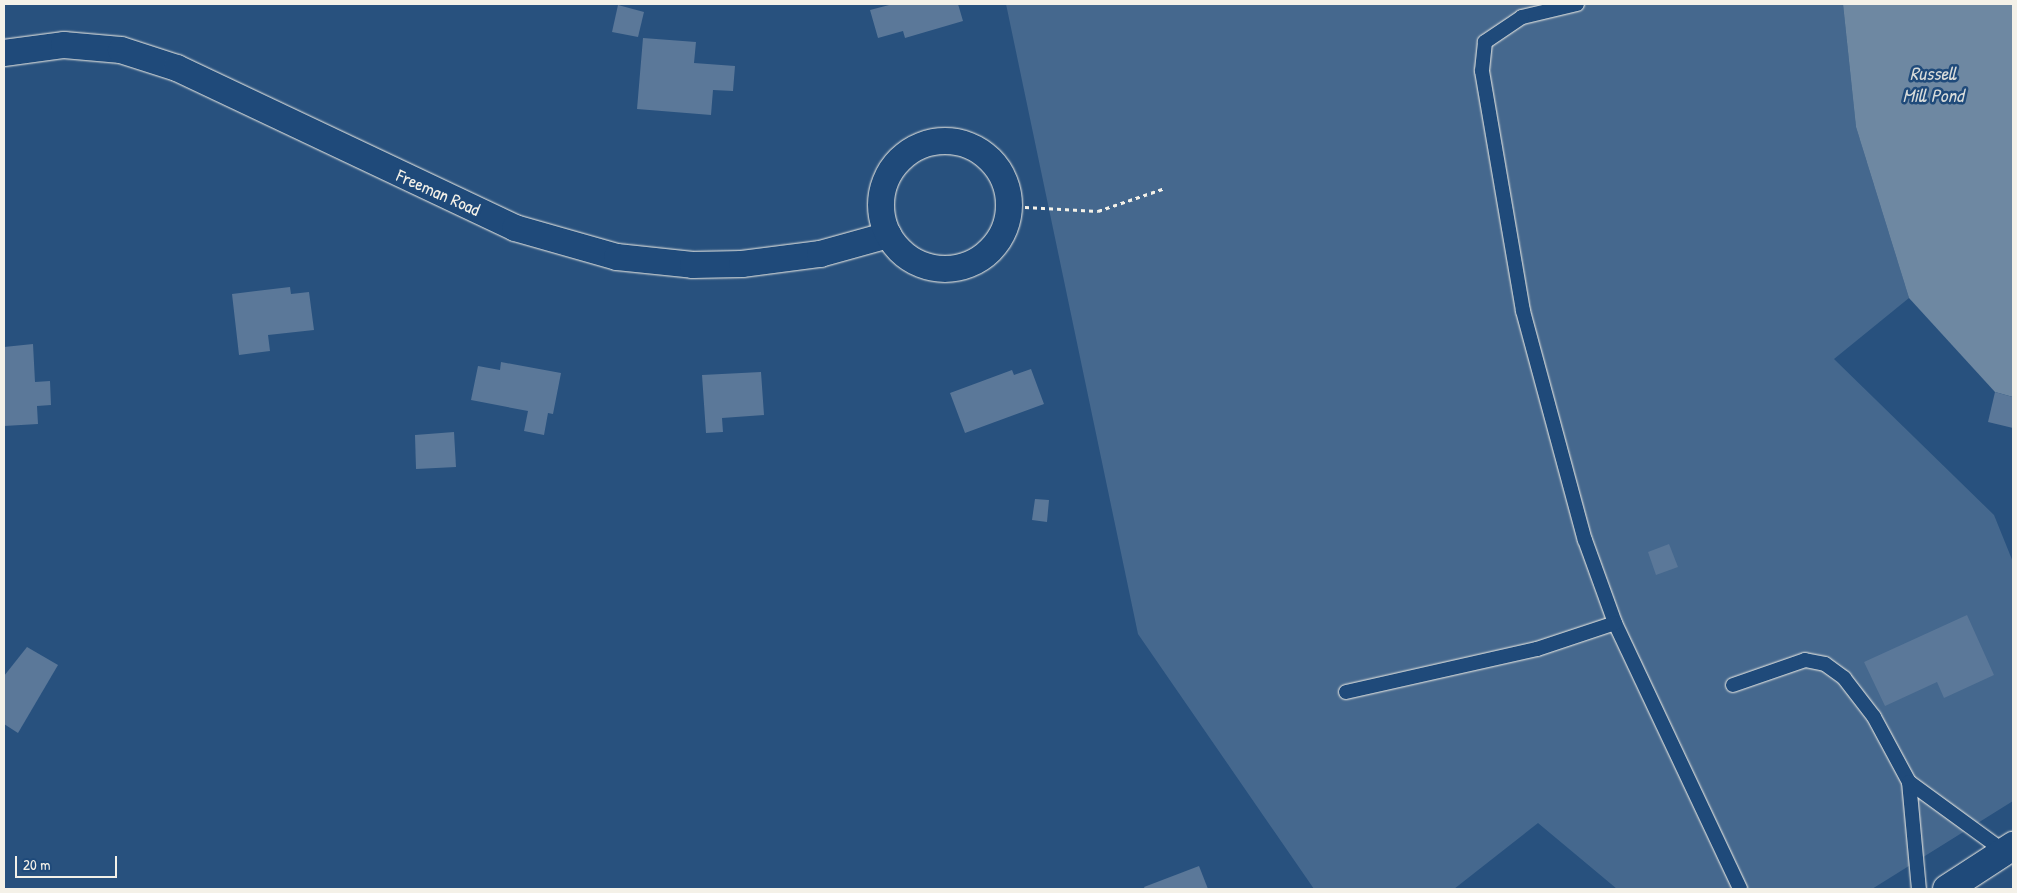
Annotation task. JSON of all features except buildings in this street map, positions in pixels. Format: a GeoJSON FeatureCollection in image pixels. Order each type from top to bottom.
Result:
{"type":"FeatureCollection","features":[{"type":"Feature","properties":{"kind":"main road"},"geometry":{"type":"LineString","coordinates":[[1947,889],[2009,849]]}},
{"type":"Feature","properties":{"kind":"street","name":"Freeman Road"},"geometry":{"type":"LineString","coordinates":[[4,53],[93,46],[177,68],[515,228],[617,257],[693,265],[742,264],[820,254],[888,235]]}},
{"type":"Feature","properties":{"kind":"street"},"geometry":{"type":"LineString","coordinates":[[934,141],[969,145],[993,162],[1008,189],[1010,206],[1002,234],[992,248],[976,261],[954,268],[914,261],[888,235],[881,206],[887,178],[908,153],[934,141]]}},
{"type":"Feature","properties":{"kind":"lane"},"geometry":{"type":"LineString","coordinates":[[1578,4],[1522,17],[1485,42],[1482,71],[1523,311],[1585,540],[1615,623],[1740,889]]}},
{"type":"Feature","properties":{"kind":"lane"},"geometry":{"type":"LineString","coordinates":[[1346,692],[1537,649],[1615,623]]}},
{"type":"Feature","properties":{"kind":"lane"},"geometry":{"type":"LineString","coordinates":[[1733,684],[1790,663],[1825,664],[1844,678],[1870,711],[1909,782],[1919,889]]}},
{"type":"Feature","properties":{"kind":"lane"},"geometry":{"type":"LineString","coordinates":[[1909,782],[2009,849]]}},
{"type":"Feature","properties":{"kind":"path"},"geometry":{"type":"LineString","coordinates":[[1010,206],[1098,211],[1165,188]]}},
{"type":"Feature","properties":{"kind":"shaded area"},"geometry":{"type":"Polygon","coordinates":[[[1006,4],[1843,4],[1856,127],[1909,298],[1834,359],[1994,515],[2013,562],[2013,801],[1872,889],[1617,889],[1538,823],[1454,889],[1314,889],[1138,634],[1006,4]]]}},
{"type":"Feature","properties":{"kind":"water","name":"Russell Mill Pond"},"geometry":{"type":"Polygon","coordinates":[[[1843,4],[2013,4],[2013,397],[1995,392],[1909,298],[1856,127],[1843,4]]]}}]}
